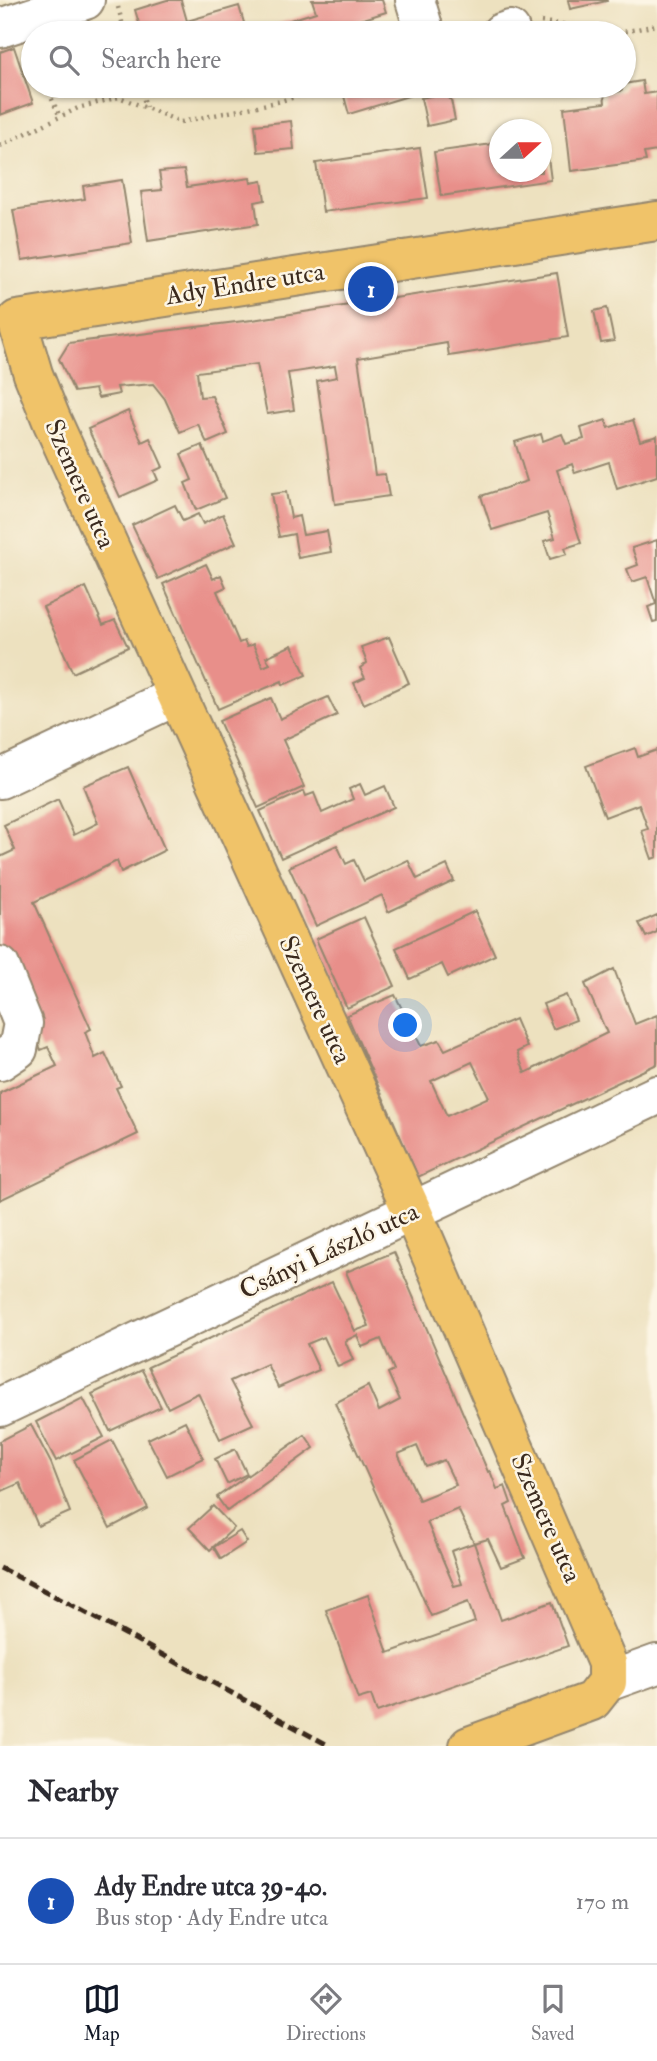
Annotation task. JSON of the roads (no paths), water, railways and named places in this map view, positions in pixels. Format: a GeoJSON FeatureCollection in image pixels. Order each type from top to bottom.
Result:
{"type":"FeatureCollection","features":[{"type":"Feature","properties":{"kind":"main road","name":"Ady Endre utca"},"geometry":{"type":"LineString","coordinates":[[9,321],[657,221]]}},
{"type":"Feature","properties":{"kind":"main road","name":"Szemere utca"},"geometry":{"type":"LineString","coordinates":[[9,321],[176,696],[412,1211],[598,1637],[607,1663],[607,1682]]}},
{"type":"Feature","properties":{"kind":"main road"},"geometry":{"type":"LineString","coordinates":[[469,1746],[592,1701],[607,1682]]}},
{"type":"Feature","properties":{"kind":"street"},"geometry":{"type":"LineString","coordinates":[[22,21],[86,0]]}},
{"type":"Feature","properties":{"kind":"street"},"geometry":{"type":"LineString","coordinates":[[415,0],[421,21]]}},
{"type":"Feature","properties":{"kind":"street"},"geometry":{"type":"LineString","coordinates":[[0,28],[21,21]]}},
{"type":"Feature","properties":{"kind":"street"},"geometry":{"type":"LineString","coordinates":[[0,779],[176,696]]}},
{"type":"Feature","properties":{"kind":"street"},"geometry":{"type":"LineString","coordinates":[[0,966],[23,1023],[18,1049],[0,1061]]}},
{"type":"Feature","properties":{"kind":"street","name":"Csányi László utca"},"geometry":{"type":"LineString","coordinates":[[0,1407],[657,1095]]}},
{"type":"Feature","properties":{"kind":"street"},"geometry":{"type":"LineString","coordinates":[[607,1682],[657,1664]]}},
{"type":"Feature","properties":{"kind":"railway"},"geometry":{"type":"LineString","coordinates":[[0,1568],[330,1746]]}},
{"type":"Feature","properties":{"kind":"place","name":"Ady Endre utca 39-40."},"geometry":{"type":"Point","coordinates":[371,289]}}]}
